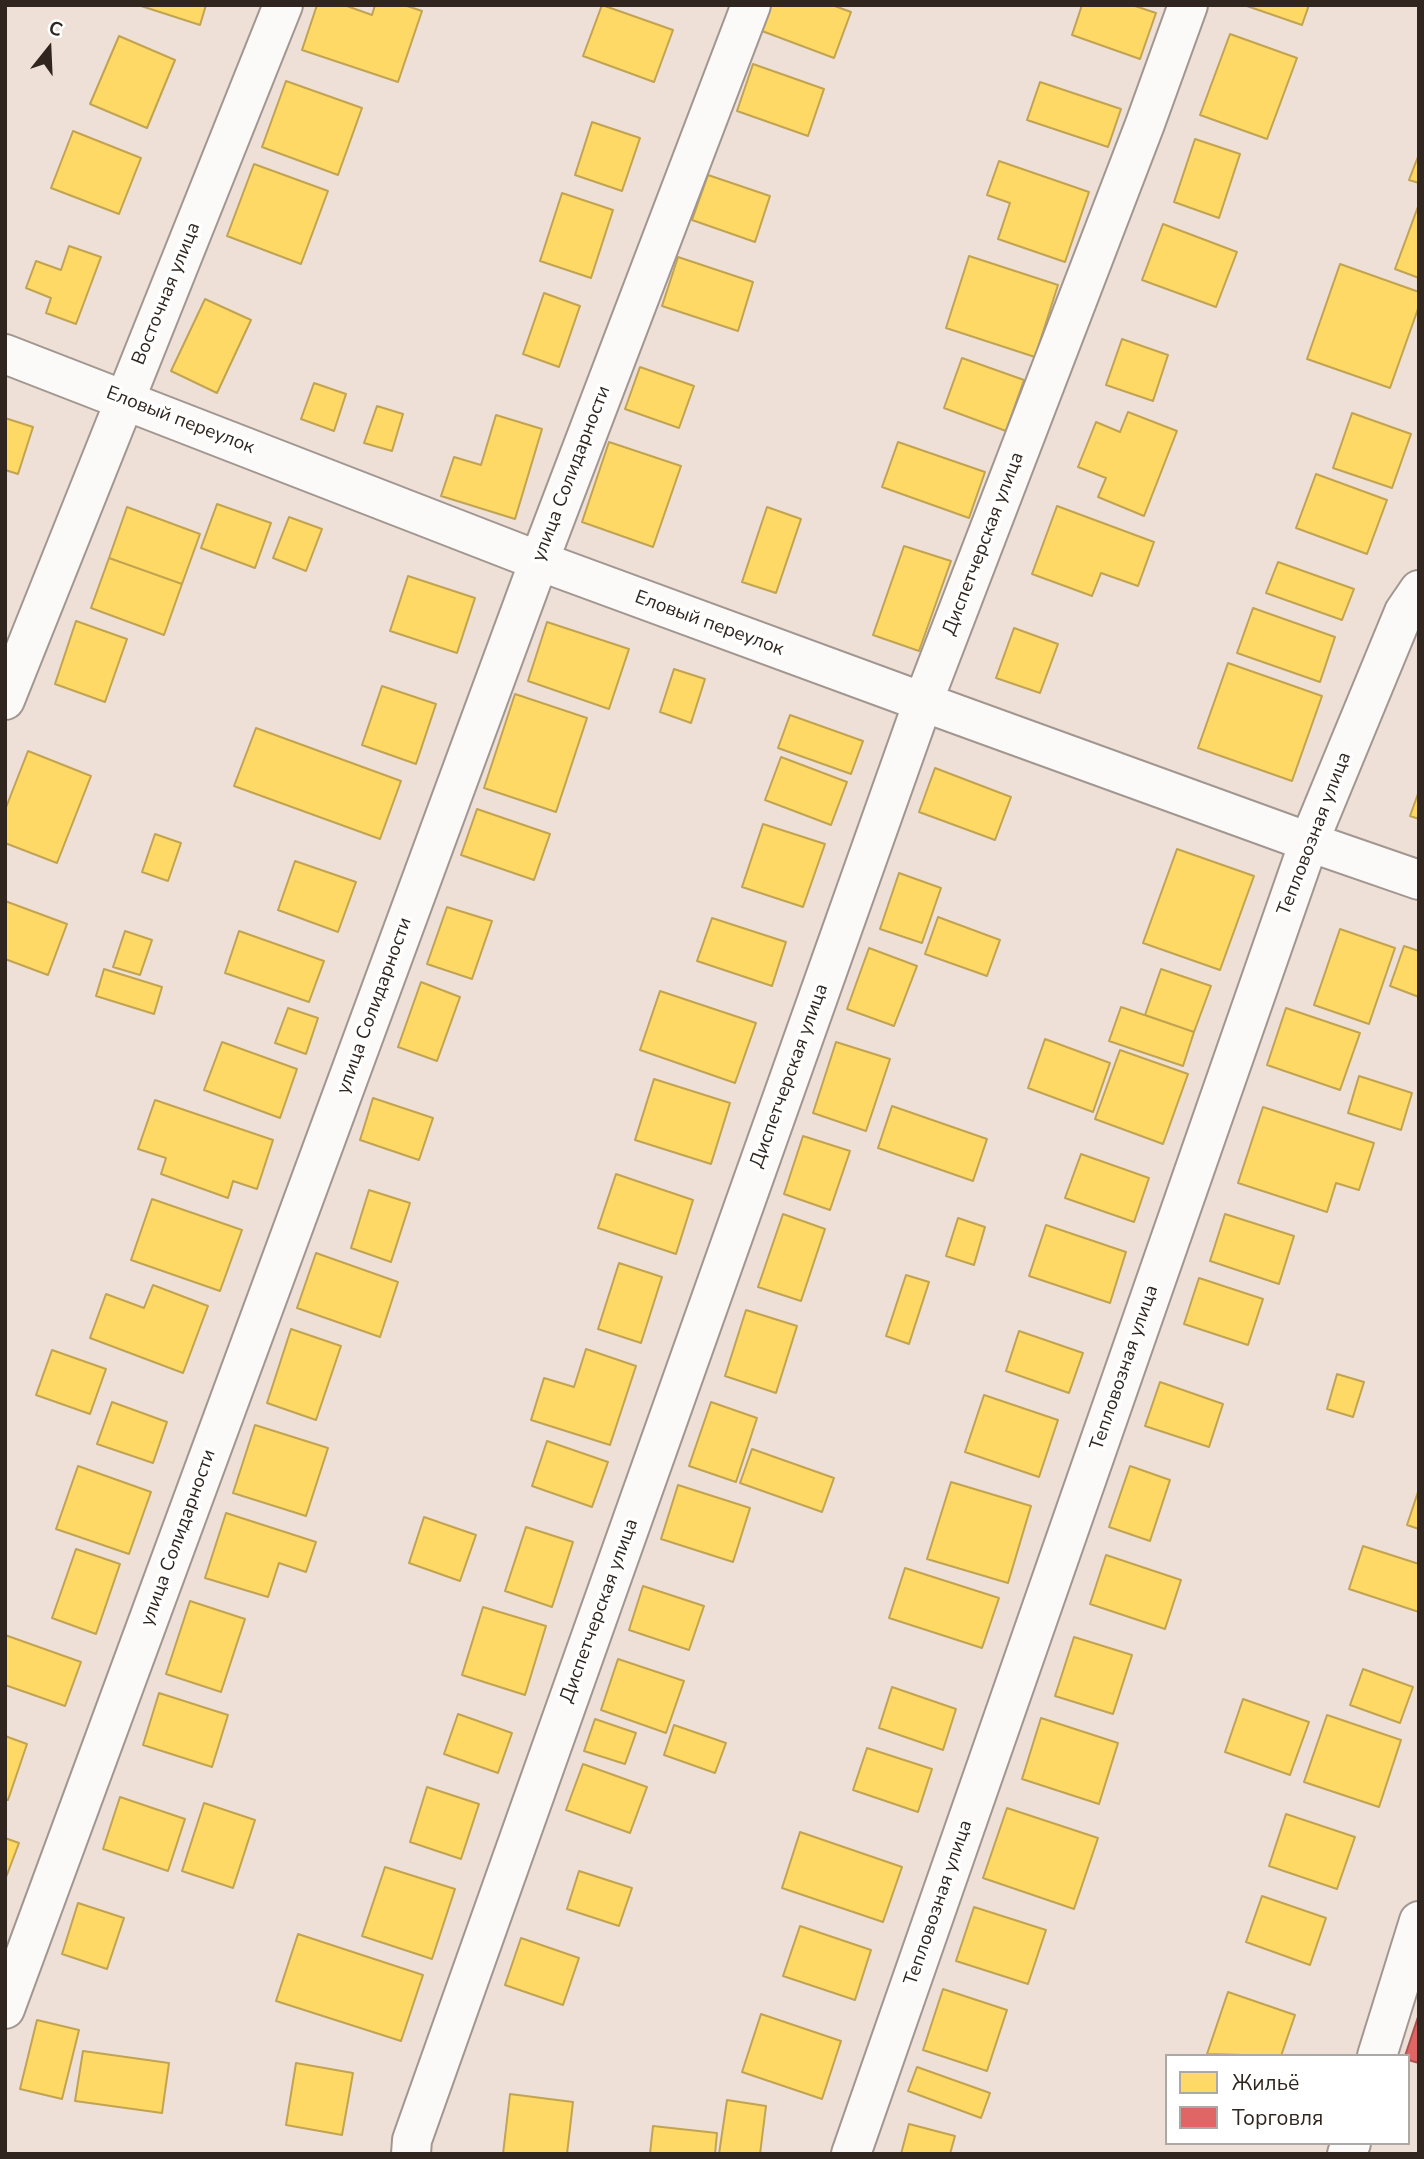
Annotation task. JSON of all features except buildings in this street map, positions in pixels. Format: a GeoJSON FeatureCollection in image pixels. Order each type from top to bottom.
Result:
{"type":"FeatureCollection","features":[{"type":"Feature","properties":{"kind":"street","name":"Восточная улица"},"geometry":{"type":"LineString","coordinates":[[5,700],[283,5]]}},
{"type":"Feature","properties":{"kind":"street","name":"улица Солидарности"},"geometry":{"type":"LineString","coordinates":[[5,2009],[539,561],[751,5]]}},
{"type":"Feature","properties":{"kind":"street","name":"Диспетчерская улица"},"geometry":{"type":"LineString","coordinates":[[411,2154],[412,2140],[923,702],[1188,5]]}},
{"type":"Feature","properties":{"kind":"street","name":"Еловый переулок"},"geometry":{"type":"LineString","coordinates":[[5,354],[539,561],[1419,880]]}},
{"type":"Feature","properties":{"kind":"street","name":"Тепловозная улица"},"geometry":{"type":"LineString","coordinates":[[851,2154],[1309,842],[1404,612],[1419,590]]}},
{"type":"Feature","properties":{"kind":"street"},"geometry":{"type":"LineString","coordinates":[[1378,2054],[1419,1922]]}}]}
